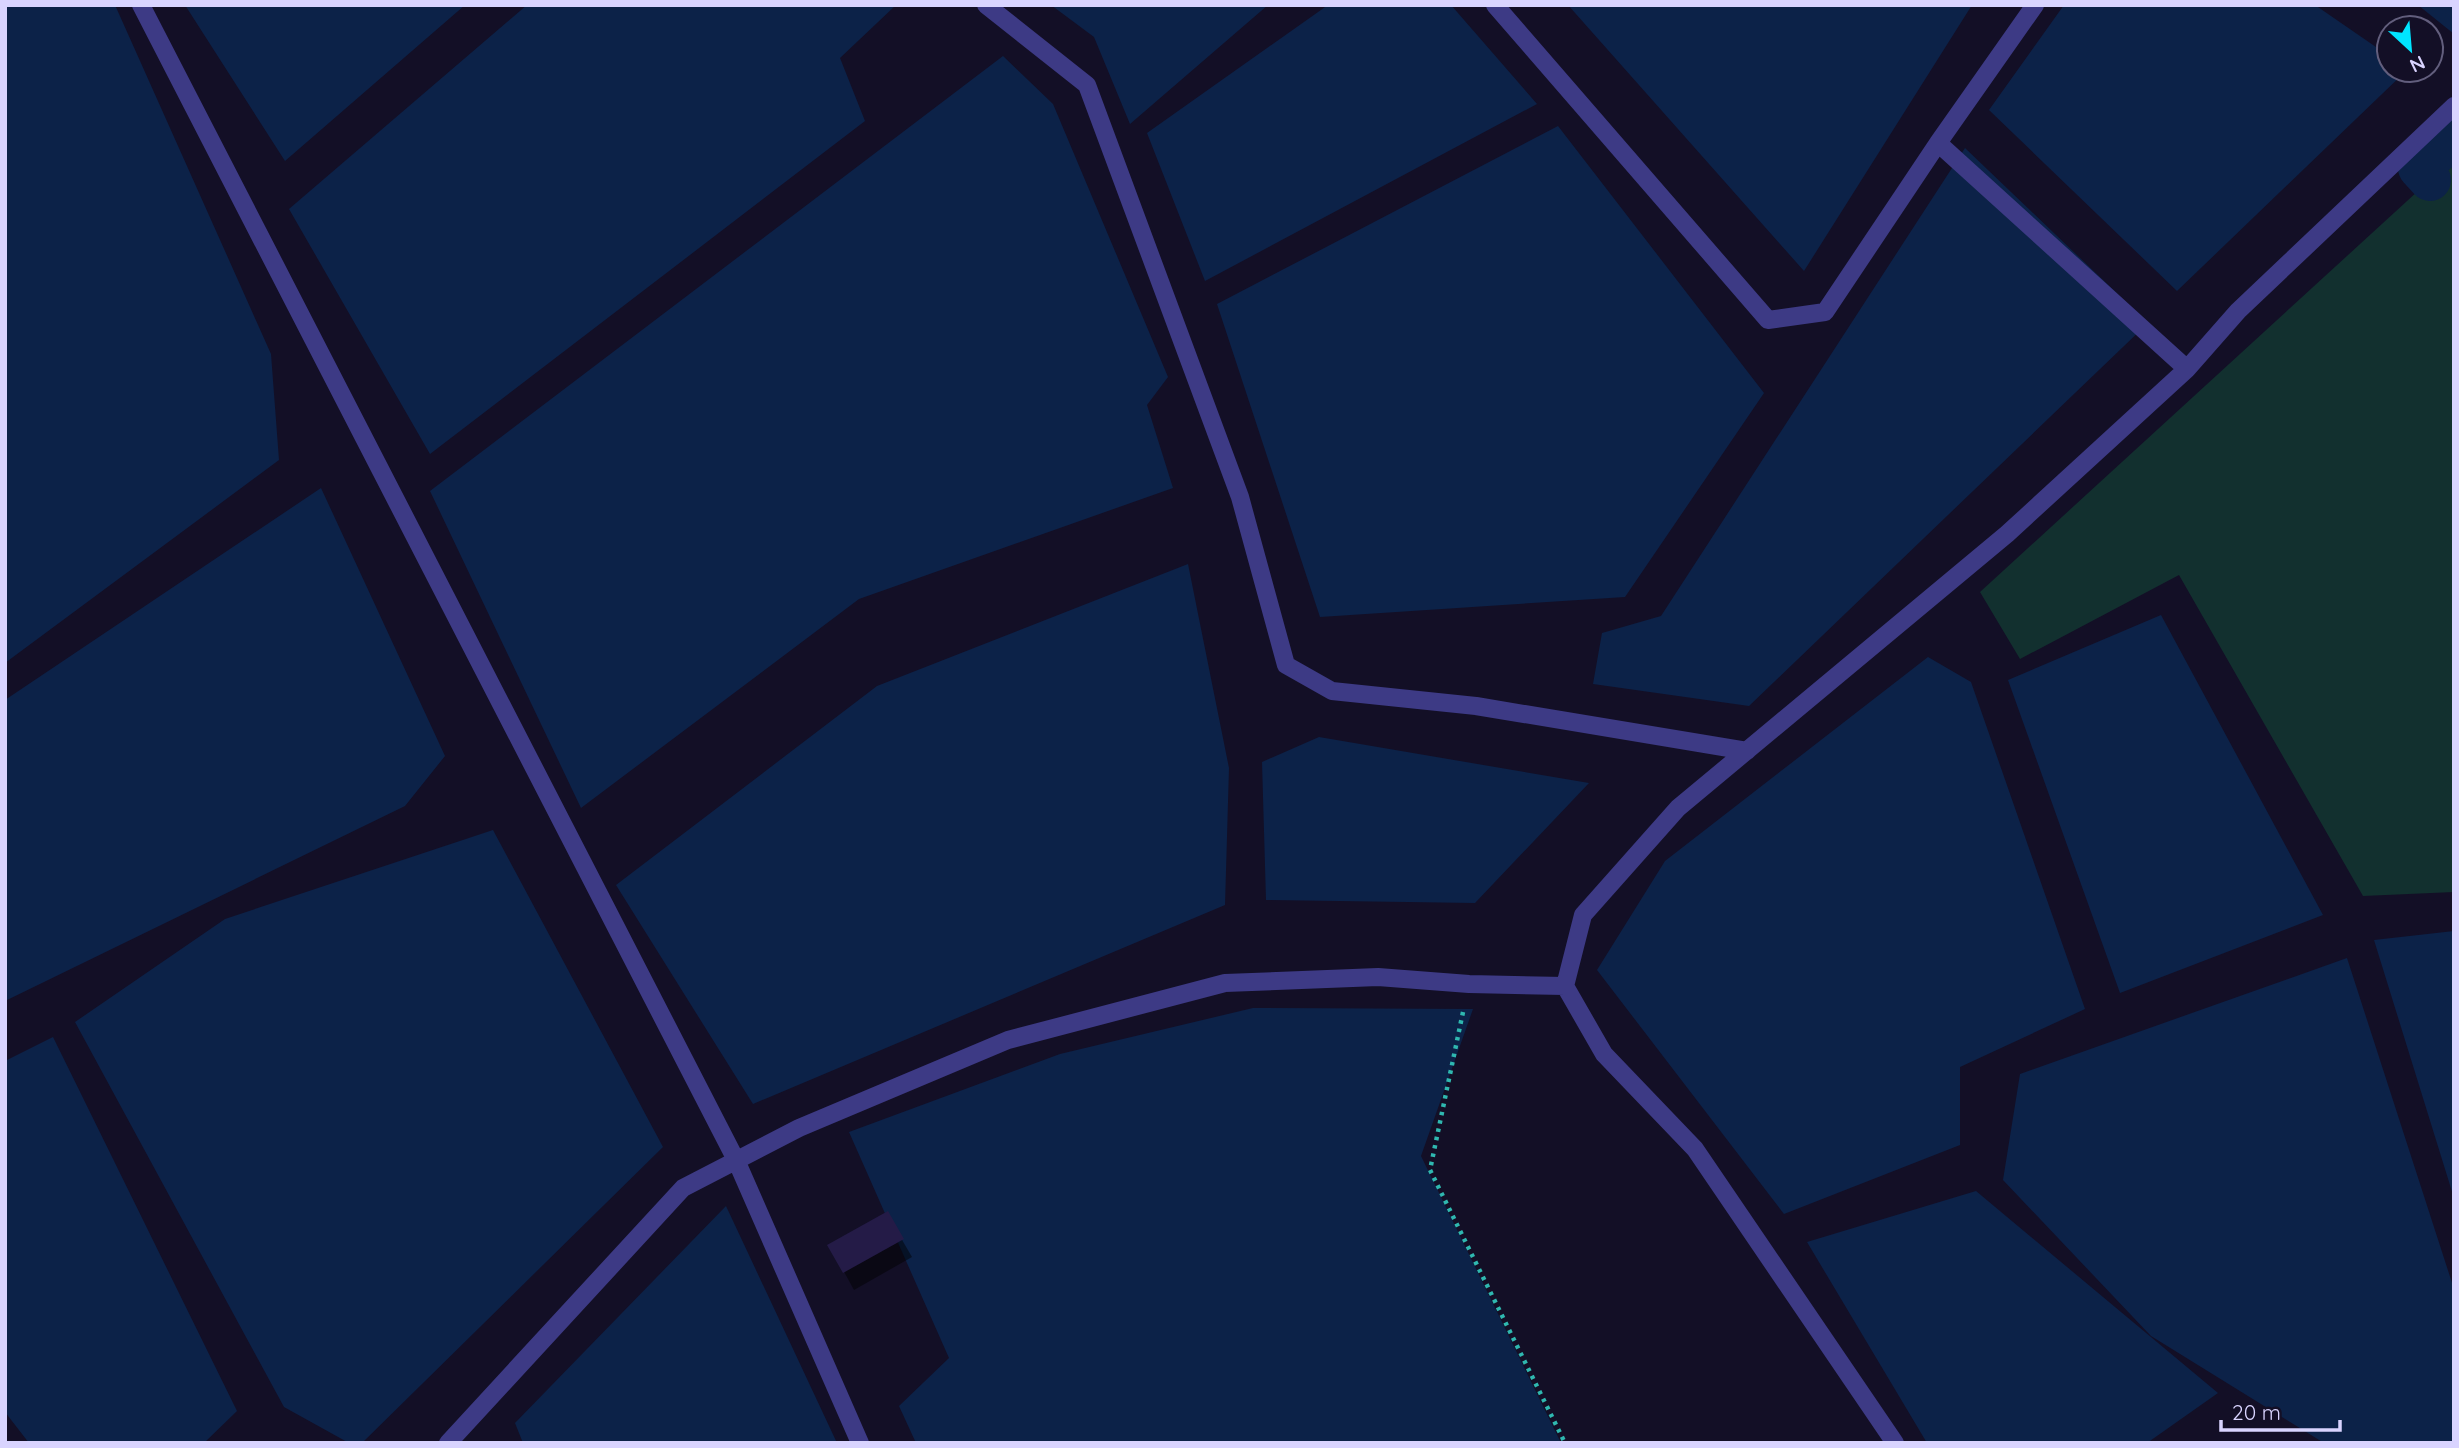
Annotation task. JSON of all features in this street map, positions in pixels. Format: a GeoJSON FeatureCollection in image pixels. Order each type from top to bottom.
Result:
{"type":"FeatureCollection","features":[{"type":"Feature","properties":{"kind":"lane"},"geometry":{"type":"LineString","coordinates":[[141,5],[736,1160],[860,1443]]}},
{"type":"Feature","properties":{"kind":"lane"},"geometry":{"type":"LineString","coordinates":[[986,5],[1087,85],[1240,497],[1286,665],[1332,691],[1476,706],[1747,751]]}},
{"type":"Feature","properties":{"kind":"lane"},"geometry":{"type":"LineString","coordinates":[[1496,5],[1768,320],[1825,312],[1938,143],[2035,5]]}},
{"type":"Feature","properties":{"kind":"lane"},"geometry":{"type":"LineString","coordinates":[[1895,1443],[1695,1149],[1604,1054],[1565,986],[1583,915],[1678,808],[2007,534],[2187,369],[2238,311],[2454,106]]}},
{"type":"Feature","properties":{"kind":"lane"},"geometry":{"type":"LineString","coordinates":[[1938,143],[2187,369]]}},
{"type":"Feature","properties":{"kind":"lane"},"geometry":{"type":"LineString","coordinates":[[448,1443],[467,1435],[683,1188],[799,1128],[1008,1040],[1225,983],[1378,976],[1469,984],[1565,986]]}},
{"type":"Feature","properties":{"kind":"path"},"geometry":{"type":"LineString","coordinates":[[1469,984],[1430,1170],[1565,1443]]}},
{"type":"Feature","properties":{"kind":"green space"},"geometry":{"type":"Polygon","coordinates":[[[2454,158],[2454,892],[2363,896],[2179,575],[2020,659],[1980,592],[2454,158]]]}},
{"type":"Feature","properties":{"kind":"water"},"geometry":{"type":"Polygon","coordinates":[[[5,5],[115,5],[271,354],[279,460],[5,663],[5,5]]]}},
{"type":"Feature","properties":{"kind":"water"},"geometry":{"type":"Polygon","coordinates":[[[185,5],[465,5],[285,161],[185,5]]]}},
{"type":"Feature","properties":{"kind":"water"},"geometry":{"type":"Polygon","coordinates":[[[527,5],[896,5],[840,58],[865,121],[430,454],[289,209],[527,5]]]}},
{"type":"Feature","properties":{"kind":"water"},"geometry":{"type":"Polygon","coordinates":[[[1051,5],[1268,5],[1130,124],[1094,37],[1051,5]]]}},
{"type":"Feature","properties":{"kind":"water"},"geometry":{"type":"Polygon","coordinates":[[[1328,5],[1451,5],[1537,104],[1205,281],[1147,133],[1328,5]]]}},
{"type":"Feature","properties":{"kind":"water"},"geometry":{"type":"Polygon","coordinates":[[[1568,5],[1972,5],[1804,271],[1568,5]]]}},
{"type":"Feature","properties":{"kind":"water"},"geometry":{"type":"Polygon","coordinates":[[[2064,5],[2315,5],[2375,46],[2375,84],[2392,84],[2177,291],[1989,110],[2064,5]]]}},
{"type":"Feature","properties":{"kind":"water"},"geometry":{"type":"Polygon","coordinates":[[[2418,5],[2454,5],[2454,34],[2445,27],[2445,14],[2429,14],[2418,5]]]}},
{"type":"Feature","properties":{"kind":"water"},"geometry":{"type":"Polygon","coordinates":[[[1003,56],[1053,104],[1168,377],[1147,405],[1173,488],[859,599],[581,808],[430,491],[1003,56]]]}},
{"type":"Feature","properties":{"kind":"water"},"geometry":{"type":"Polygon","coordinates":[[[1558,126],[1764,393],[1625,597],[1320,617],[1217,304],[1558,126]]]}},
{"type":"Feature","properties":{"kind":"water"},"geometry":{"type":"Polygon","coordinates":[[[1965,148],[2148,323],[1749,706],[1593,684],[1602,633],[1661,616],[1965,148]]]}},
{"type":"Feature","properties":{"kind":"water"},"geometry":{"type":"Polygon","coordinates":[[[321,488],[445,756],[405,806],[5,1001],[5,700],[321,488]]]}},
{"type":"Feature","properties":{"kind":"water"},"geometry":{"type":"Polygon","coordinates":[[[1188,564],[1229,768],[1225,905],[753,1104],[616,885],[877,686],[1188,564]]]}},
{"type":"Feature","properties":{"kind":"water"},"geometry":{"type":"Polygon","coordinates":[[[2161,615],[2323,915],[2120,993],[2008,680],[2161,615]]]}},
{"type":"Feature","properties":{"kind":"water"},"geometry":{"type":"Polygon","coordinates":[[[1928,657],[1971,682],[2085,1009],[1960,1067],[1960,1145],[1784,1214],[1597,970],[1665,861],[1928,657]]]}},
{"type":"Feature","properties":{"kind":"water"},"geometry":{"type":"Polygon","coordinates":[[[1319,737],[1589,783],[1475,903],[1266,900],[1262,762],[1319,737]]]}},
{"type":"Feature","properties":{"kind":"water"},"geometry":{"type":"Polygon","coordinates":[[[493,830],[663,1147],[362,1443],[349,1443],[284,1407],[75,1022],[225,919],[493,830]]]}},
{"type":"Feature","properties":{"kind":"water"},"geometry":{"type":"Polygon","coordinates":[[[2454,931],[2454,1198],[2374,940],[2454,931]]]}},
{"type":"Feature","properties":{"kind":"water"},"geometry":{"type":"Polygon","coordinates":[[[2347,958],[2454,1289],[2454,1443],[2324,1443],[2151,1336],[2003,1180],[2020,1074],[2347,958]]]}},
{"type":"Feature","properties":{"kind":"water"},"geometry":{"type":"Polygon","coordinates":[[[1253,1008],[1473,1009],[1421,1156],[1561,1443],[916,1443],[899,1406],[949,1358],[849,1132],[1060,1054],[1253,1008]]]}},
{"type":"Feature","properties":{"kind":"water"},"geometry":{"type":"Polygon","coordinates":[[[53,1037],[237,1411],[204,1443],[29,1443],[5,1412],[5,1061],[53,1037]]]}},
{"type":"Feature","properties":{"kind":"water"},"geometry":{"type":"Polygon","coordinates":[[[1976,1191],[2218,1393],[2147,1443],[1927,1443],[1807,1242],[1976,1191]]]}},
{"type":"Feature","properties":{"kind":"water"},"geometry":{"type":"Polygon","coordinates":[[[726,1206],[837,1443],[523,1443],[515,1423],[726,1206]]]}},
{"type":"Feature","properties":{"kind":"building"},"geometry":{"type":"Polygon","coordinates":[[[888,1211],[904,1239],[843,1273],[827,1245],[888,1211]]]}},
{"type":"Feature","properties":{"kind":"waterway"},"geometry":{"type":"LineString","coordinates":[[2430,180],[2419,168],[2454,138]]}}]}
